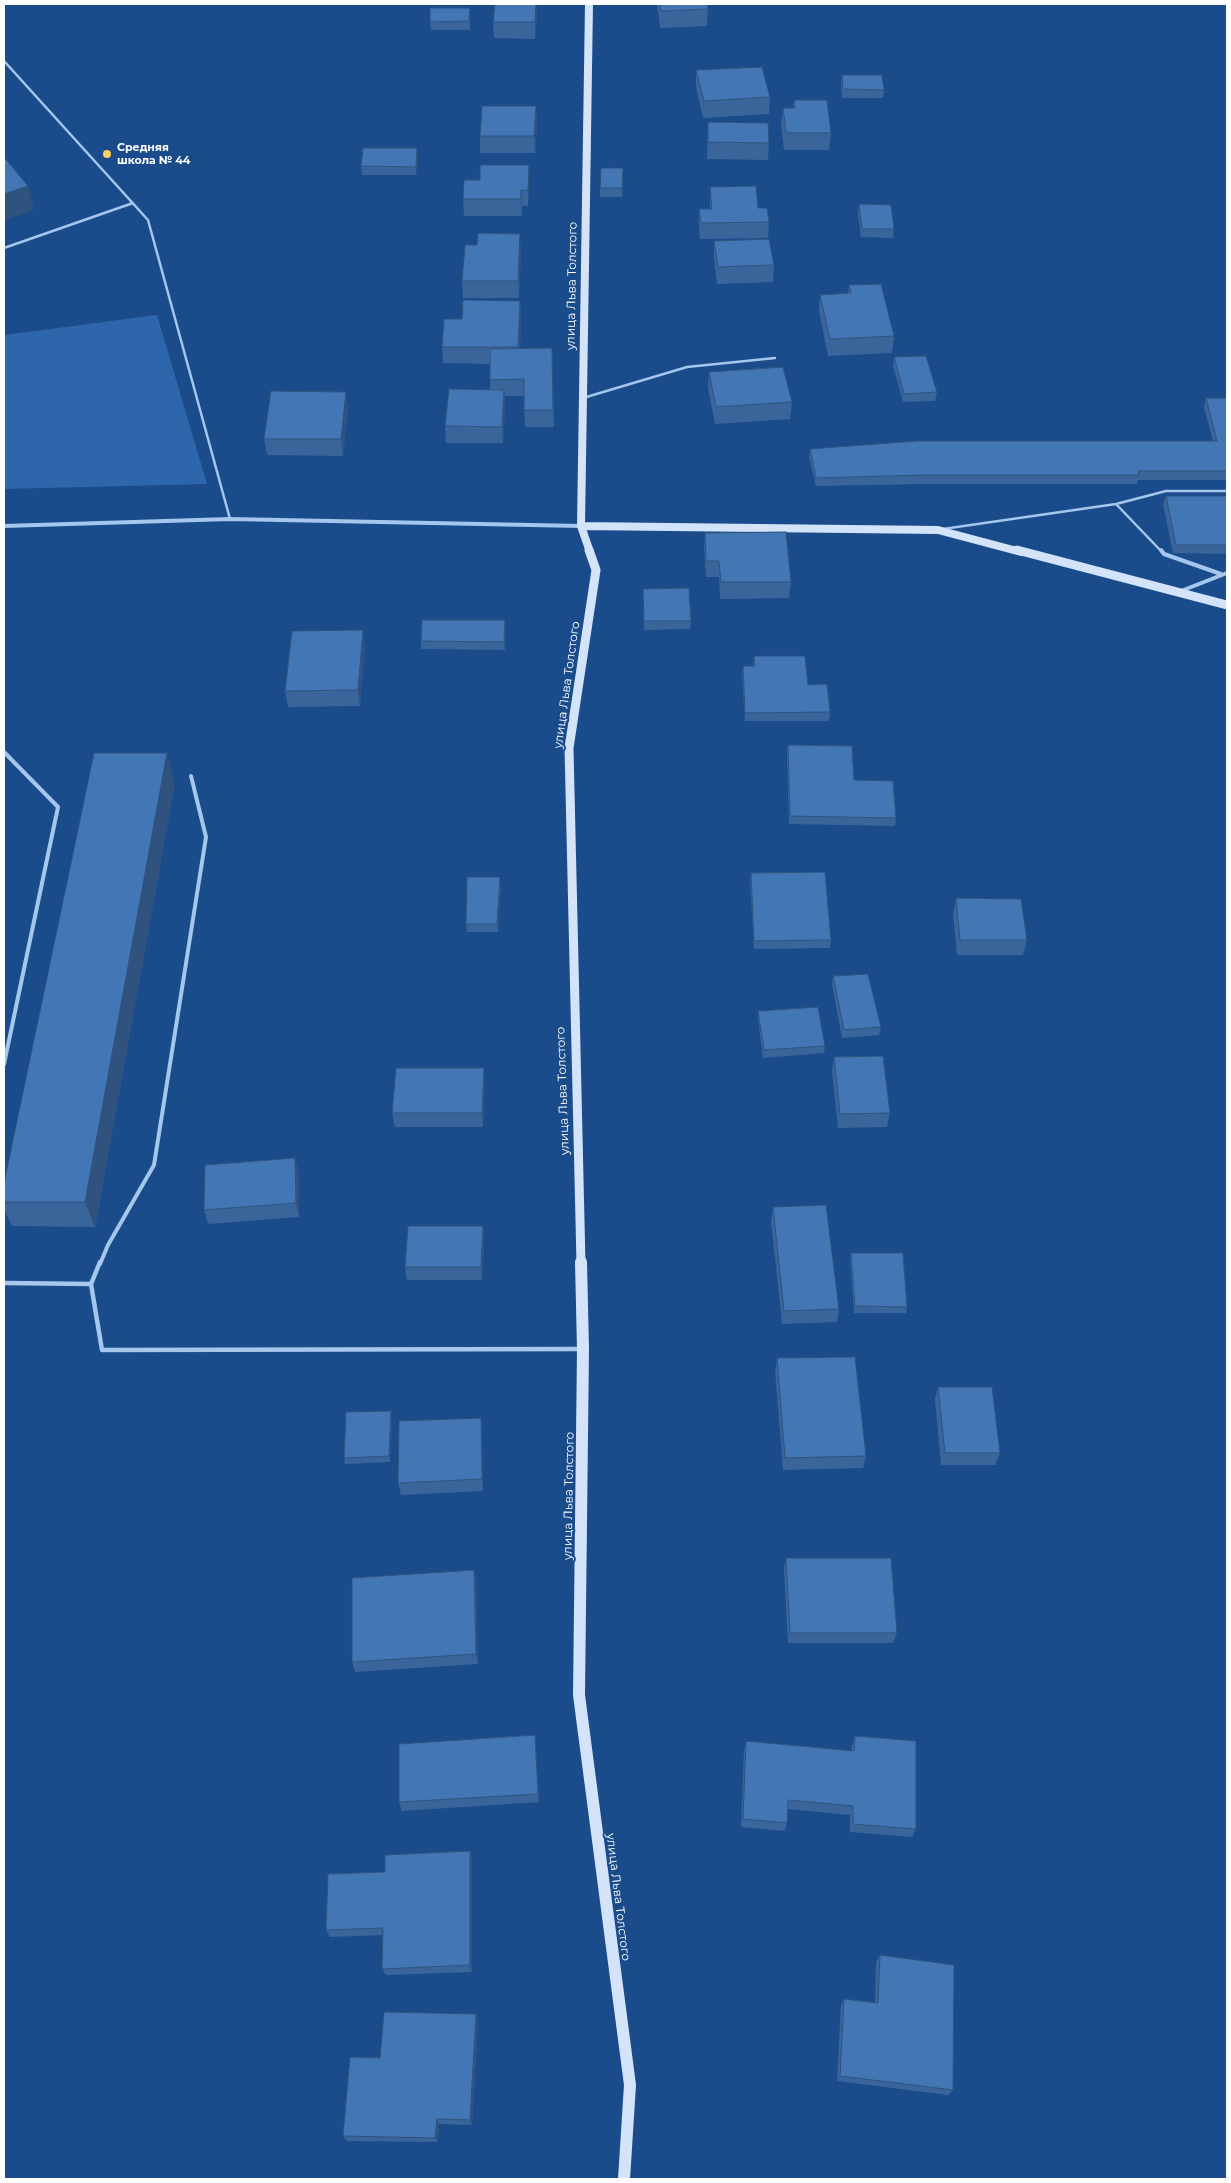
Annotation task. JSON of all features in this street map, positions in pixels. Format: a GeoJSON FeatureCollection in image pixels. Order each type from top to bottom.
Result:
{"type":"FeatureCollection","features":[{"type":"Feature","properties":{"kind":"street","name":"улица Льва Толстого"},"geometry":{"type":"LineString","coordinates":[[589,4],[581,526],[596,570],[569,748],[572,982],[583,1349],[579,1695],[630,2085],[624,2179]]}},
{"type":"Feature","properties":{"kind":"street"},"geometry":{"type":"LineString","coordinates":[[4,526],[230,519],[581,526],[938,530],[1227,605]]}},
{"type":"Feature","properties":{"kind":"lane"},"geometry":{"type":"LineString","coordinates":[[4,61],[148,220],[230,519]]}},
{"type":"Feature","properties":{"kind":"lane"},"geometry":{"type":"LineString","coordinates":[[4,248],[133,203]]}},
{"type":"Feature","properties":{"kind":"lane"},"geometry":{"type":"LineString","coordinates":[[583,398],[688,367],[776,358]]}},
{"type":"Feature","properties":{"kind":"lane"},"geometry":{"type":"LineString","coordinates":[[938,530],[1116,504],[1166,491],[1227,491]]}},
{"type":"Feature","properties":{"kind":"lane"},"geometry":{"type":"LineString","coordinates":[[1116,504],[1164,554],[1222,574]]}},
{"type":"Feature","properties":{"kind":"lane"},"geometry":{"type":"LineString","coordinates":[[1179,592],[1227,573]]}},
{"type":"Feature","properties":{"kind":"lane"},"geometry":{"type":"LineString","coordinates":[[4,752],[58,807],[4,1064]]}},
{"type":"Feature","properties":{"kind":"lane"},"geometry":{"type":"LineString","coordinates":[[190,776],[206,837],[154,1165],[108,1245],[91,1284],[102,1350],[583,1349]]}},
{"type":"Feature","properties":{"kind":"lane"},"geometry":{"type":"LineString","coordinates":[[4,1283],[91,1284]]}},
{"type":"Feature","properties":{"kind":"shaded area"},"geometry":{"type":"Polygon","coordinates":[[[157,315],[207,484],[4,489],[4,335],[157,315]]]}},
{"type":"Feature","properties":{"kind":"building"},"geometry":{"type":"Polygon","coordinates":[[[495,4],[536,4],[535,22],[493,22],[495,4]]]}},
{"type":"Feature","properties":{"kind":"building"},"geometry":{"type":"Polygon","coordinates":[[[660,4],[707,4],[708,9],[661,11],[660,4]]]}},
{"type":"Feature","properties":{"kind":"building"},"geometry":{"type":"Polygon","coordinates":[[[430,8],[470,8],[469,21],[430,22],[430,8]]]}},
{"type":"Feature","properties":{"kind":"building"},"geometry":{"type":"Polygon","coordinates":[[[762,67],[770,97],[704,101],[696,70],[762,67]]]}},
{"type":"Feature","properties":{"kind":"building"},"geometry":{"type":"Polygon","coordinates":[[[842,75],[882,75],[884,90],[843,89],[842,75]]]}},
{"type":"Feature","properties":{"kind":"building"},"geometry":{"type":"Polygon","coordinates":[[[794,100],[827,100],[831,133],[786,133],[783,108],[795,108],[794,100]]]}},
{"type":"Feature","properties":{"kind":"building"},"geometry":{"type":"Polygon","coordinates":[[[482,106],[536,106],[534,136],[480,136],[482,106]]]}},
{"type":"Feature","properties":{"kind":"building"},"geometry":{"type":"Polygon","coordinates":[[[708,122],[768,123],[769,143],[708,142],[708,122]]]}},
{"type":"Feature","properties":{"kind":"building"},"geometry":{"type":"Polygon","coordinates":[[[363,148],[417,148],[416,167],[361,166],[363,148]]]}},
{"type":"Feature","properties":{"kind":"building"},"geometry":{"type":"Polygon","coordinates":[[[4,157],[28,186],[4,194],[4,157]]]}},
{"type":"Feature","properties":{"kind":"building"},"geometry":{"type":"Polygon","coordinates":[[[480,165],[529,165],[528,190],[521,190],[521,199],[463,199],[464,180],[480,180],[480,165]]]}},
{"type":"Feature","properties":{"kind":"building"},"geometry":{"type":"Polygon","coordinates":[[[601,168],[623,168],[622,188],[600,188],[601,168]]]}},
{"type":"Feature","properties":{"kind":"building"},"geometry":{"type":"Polygon","coordinates":[[[756,186],[758,208],[767,208],[769,222],[701,223],[699,209],[712,209],[710,187],[756,186]]]}},
{"type":"Feature","properties":{"kind":"building"},"geometry":{"type":"Polygon","coordinates":[[[859,204],[891,205],[894,229],[862,229],[859,204]]]}},
{"type":"Feature","properties":{"kind":"building"},"geometry":{"type":"Polygon","coordinates":[[[478,233],[520,234],[518,281],[462,281],[465,245],[477,245],[478,233]]]}},
{"type":"Feature","properties":{"kind":"building"},"geometry":{"type":"Polygon","coordinates":[[[769,239],[774,265],[718,267],[714,241],[769,239]]]}},
{"type":"Feature","properties":{"kind":"building"},"geometry":{"type":"Polygon","coordinates":[[[881,284],[894,336],[830,339],[820,295],[851,293],[849,285],[881,284]]]}},
{"type":"Feature","properties":{"kind":"building"},"geometry":{"type":"Polygon","coordinates":[[[463,300],[520,301],[518,347],[442,347],[444,319],[462,319],[463,300]]]}},
{"type":"Feature","properties":{"kind":"building"},"geometry":{"type":"Polygon","coordinates":[[[552,348],[553,410],[524,410],[524,379],[490,380],[490,349],[552,348]]]}},
{"type":"Feature","properties":{"kind":"building"},"geometry":{"type":"Polygon","coordinates":[[[926,356],[937,392],[904,394],[894,357],[926,356]]]}},
{"type":"Feature","properties":{"kind":"building"},"geometry":{"type":"Polygon","coordinates":[[[783,367],[792,402],[716,407],[709,372],[783,367]]]}},
{"type":"Feature","properties":{"kind":"building"},"geometry":{"type":"Polygon","coordinates":[[[449,389],[504,390],[502,427],[445,426],[449,389]]]}},
{"type":"Feature","properties":{"kind":"building"},"geometry":{"type":"Polygon","coordinates":[[[271,391],[346,392],[341,439],[264,439],[271,391]]]}},
{"type":"Feature","properties":{"kind":"building"},"geometry":{"type":"Polygon","coordinates":[[[1206,398],[1227,398],[1227,471],[1138,471],[1139,475],[925,475],[816,478],[810,449],[917,441],[1217,441],[1206,398]]]}},
{"type":"Feature","properties":{"kind":"building"},"geometry":{"type":"Polygon","coordinates":[[[1166,496],[1227,496],[1227,545],[1176,545],[1166,496]]]}},
{"type":"Feature","properties":{"kind":"building"},"geometry":{"type":"Polygon","coordinates":[[[786,532],[791,582],[721,582],[719,561],[706,561],[705,533],[786,532]]]}},
{"type":"Feature","properties":{"kind":"building"},"geometry":{"type":"Polygon","coordinates":[[[689,588],[691,621],[644,621],[643,589],[689,588]]]}},
{"type":"Feature","properties":{"kind":"building"},"geometry":{"type":"Polygon","coordinates":[[[422,620],[505,620],[504,642],[421,641],[422,620]]]}},
{"type":"Feature","properties":{"kind":"building"},"geometry":{"type":"Polygon","coordinates":[[[363,630],[358,690],[285,691],[292,631],[363,630]]]}},
{"type":"Feature","properties":{"kind":"building"},"geometry":{"type":"Polygon","coordinates":[[[754,656],[805,656],[808,685],[827,684],[830,712],[745,713],[743,666],[755,666],[754,656]]]}},
{"type":"Feature","properties":{"kind":"building"},"geometry":{"type":"Polygon","coordinates":[[[788,745],[852,746],[854,780],[893,781],[896,818],[790,816],[788,745]]]}},
{"type":"Feature","properties":{"kind":"building"},"geometry":{"type":"Polygon","coordinates":[[[94,753],[167,753],[85,1202],[4,1202],[4,1183],[94,753]]]}},
{"type":"Feature","properties":{"kind":"building"},"geometry":{"type":"Polygon","coordinates":[[[825,872],[831,940],[754,941],[751,873],[825,872]]]}},
{"type":"Feature","properties":{"kind":"building"},"geometry":{"type":"Polygon","coordinates":[[[467,877],[500,877],[497,924],[466,924],[467,877]]]}},
{"type":"Feature","properties":{"kind":"building"},"geometry":{"type":"Polygon","coordinates":[[[956,898],[1021,899],[1027,940],[960,940],[956,898]]]}},
{"type":"Feature","properties":{"kind":"building"},"geometry":{"type":"Polygon","coordinates":[[[868,974],[881,1027],[844,1030],[833,976],[868,974]]]}},
{"type":"Feature","properties":{"kind":"building"},"geometry":{"type":"Polygon","coordinates":[[[818,1007],[825,1046],[764,1050],[758,1011],[818,1007]]]}},
{"type":"Feature","properties":{"kind":"building"},"geometry":{"type":"Polygon","coordinates":[[[883,1056],[890,1113],[840,1114],[834,1057],[883,1056]]]}},
{"type":"Feature","properties":{"kind":"building"},"geometry":{"type":"Polygon","coordinates":[[[396,1068],[484,1068],[482,1113],[392,1113],[396,1068]]]}},
{"type":"Feature","properties":{"kind":"building"},"geometry":{"type":"Polygon","coordinates":[[[295,1158],[296,1203],[204,1210],[205,1165],[295,1158]]]}},
{"type":"Feature","properties":{"kind":"building"},"geometry":{"type":"Polygon","coordinates":[[[826,1205],[839,1309],[784,1311],[773,1207],[826,1205]]]}},
{"type":"Feature","properties":{"kind":"building"},"geometry":{"type":"Polygon","coordinates":[[[408,1226],[483,1226],[481,1267],[405,1267],[408,1226]]]}},
{"type":"Feature","properties":{"kind":"building"},"geometry":{"type":"Polygon","coordinates":[[[851,1253],[903,1253],[907,1307],[855,1306],[851,1253]]]}},
{"type":"Feature","properties":{"kind":"building"},"geometry":{"type":"Polygon","coordinates":[[[855,1357],[866,1456],[785,1458],[777,1358],[855,1357]]]}},
{"type":"Feature","properties":{"kind":"building"},"geometry":{"type":"Polygon","coordinates":[[[938,1387],[992,1387],[1000,1453],[945,1453],[938,1387]]]}},
{"type":"Feature","properties":{"kind":"building"},"geometry":{"type":"Polygon","coordinates":[[[391,1411],[389,1456],[344,1458],[346,1412],[391,1411]]]}},
{"type":"Feature","properties":{"kind":"building"},"geometry":{"type":"Polygon","coordinates":[[[481,1418],[482,1479],[398,1483],[399,1421],[481,1418]]]}},
{"type":"Feature","properties":{"kind":"building"},"geometry":{"type":"Polygon","coordinates":[[[786,1558],[891,1558],[897,1633],[790,1633],[786,1558]]]}},
{"type":"Feature","properties":{"kind":"building"},"geometry":{"type":"Polygon","coordinates":[[[474,1570],[476,1654],[352,1662],[352,1578],[474,1570]]]}},
{"type":"Feature","properties":{"kind":"building"},"geometry":{"type":"Polygon","coordinates":[[[535,1735],[538,1794],[399,1802],[399,1744],[535,1735]]]}},
{"type":"Feature","properties":{"kind":"building"},"geometry":{"type":"Polygon","coordinates":[[[855,1736],[916,1741],[916,1829],[853,1824],[853,1806],[788,1800],[787,1823],[743,1819],[746,1741],[854,1751],[855,1736]]]}},
{"type":"Feature","properties":{"kind":"building"},"geometry":{"type":"Polygon","coordinates":[[[470,1851],[470,1965],[382,1969],[383,1928],[326,1930],[328,1874],[385,1872],[385,1855],[470,1851]]]}},
{"type":"Feature","properties":{"kind":"building"},"geometry":{"type":"Polygon","coordinates":[[[880,1955],[954,1965],[953,2090],[840,2076],[844,1999],[878,2003],[880,1955]]]}},
{"type":"Feature","properties":{"kind":"building"},"geometry":{"type":"Polygon","coordinates":[[[384,2012],[476,2014],[470,2120],[437,2119],[435,2138],[343,2136],[350,2057],[380,2058],[384,2012]]]}},
{"type":"Feature","properties":{"kind":"place","name":"Средняя школа № 44"},"geometry":{"type":"Point","coordinates":[107,154]}}]}
